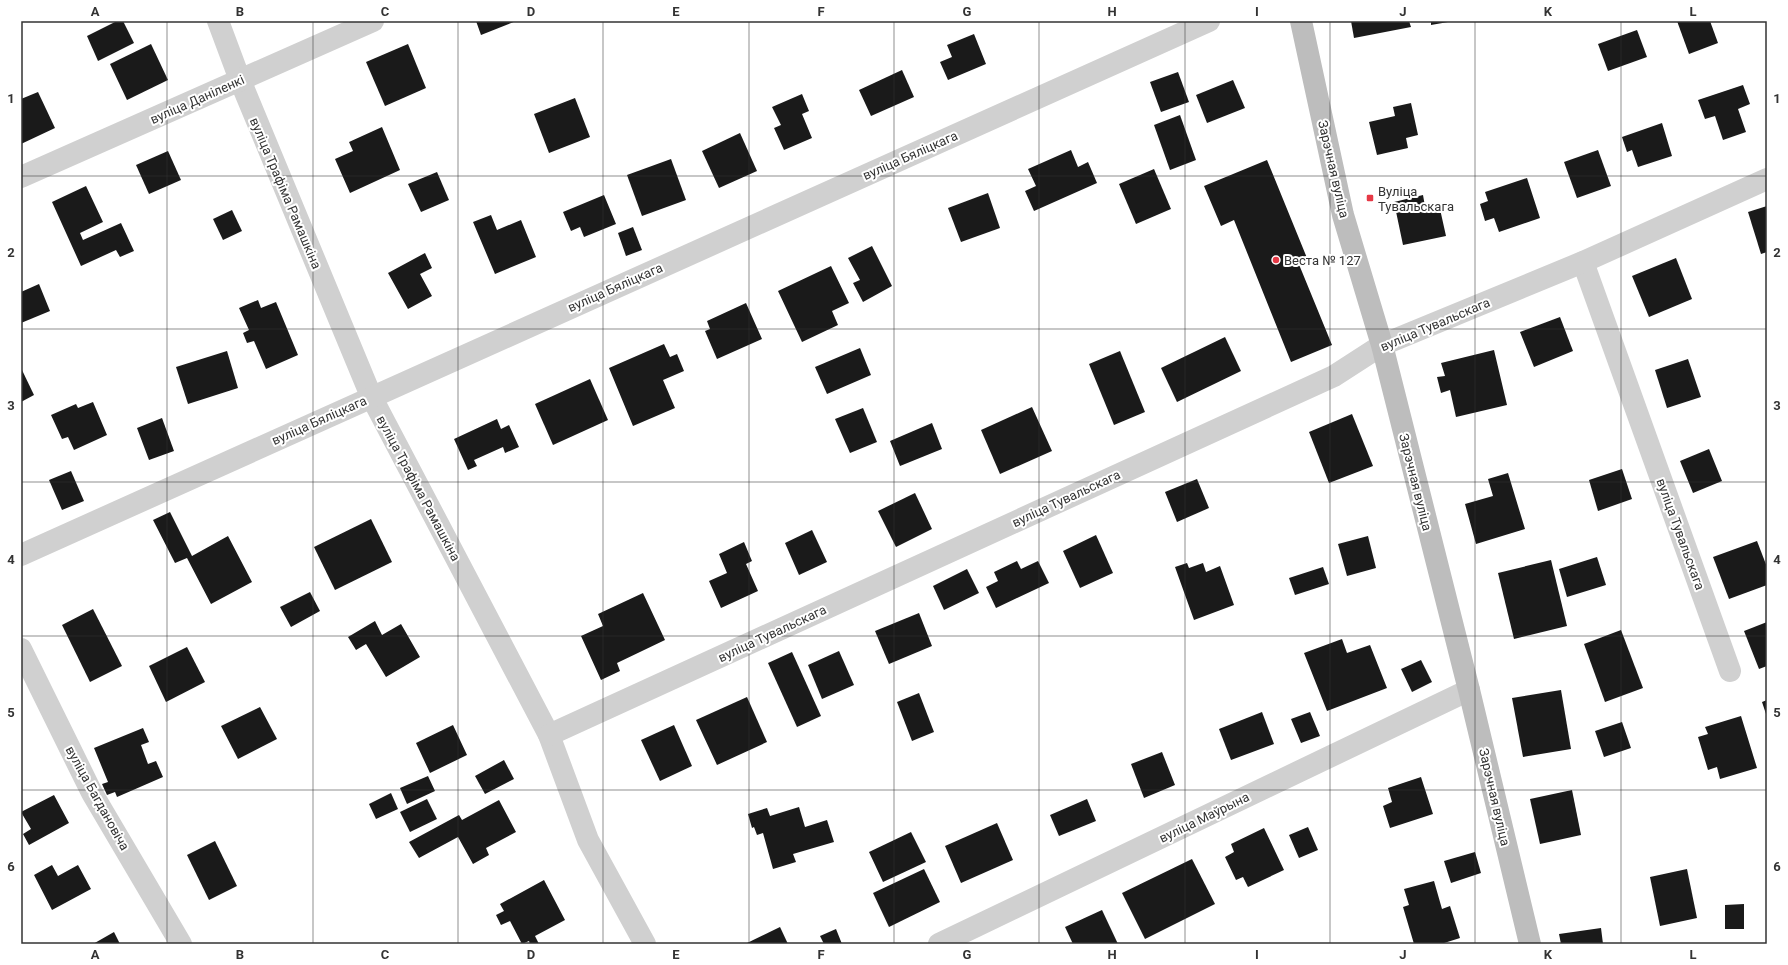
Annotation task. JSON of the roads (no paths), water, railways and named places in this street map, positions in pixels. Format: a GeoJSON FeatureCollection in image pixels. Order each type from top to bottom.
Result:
{"type":"FeatureCollection","features":[{"type":"Feature","properties":{"kind":"street","name":"вуліца Трафіма Рамашкіна"},"geometry":{"type":"LineString","coordinates":[[218,21],[240,80],[371,396],[549,735],[588,840],[645,944]]}},
{"type":"Feature","properties":{"kind":"street","name":"вуліца Даніленкі"},"geometry":{"type":"LineString","coordinates":[[21,176],[373,21]]}},
{"type":"Feature","properties":{"kind":"street","name":"вуліца Бяліцкага"},"geometry":{"type":"LineString","coordinates":[[21,555],[371,396],[1209,21]]}},
{"type":"Feature","properties":{"kind":"street","name":"Зарэчная вуліца"},"geometry":{"type":"LineString","coordinates":[[1301,21],[1343,215],[1382,345],[1469,690],[1530,944]]}},
{"type":"Feature","properties":{"kind":"street","name":"вуліца Тувальскага"},"geometry":{"type":"LineString","coordinates":[[549,735],[1334,376],[1382,345],[1583,262],[1767,179]]}},
{"type":"Feature","properties":{"kind":"street","name":"вуліца Тувальскага"},"geometry":{"type":"LineString","coordinates":[[1583,262],[1730,671]]}},
{"type":"Feature","properties":{"kind":"street","name":"вуліца Багдановіча"},"geometry":{"type":"LineString","coordinates":[[21,649],[92,793],[181,944]]}},
{"type":"Feature","properties":{"kind":"street","name":"вуліца Маўрына"},"geometry":{"type":"LineString","coordinates":[[939,944],[1469,690]]}},
{"type":"Feature","properties":{"kind":"place","name":"Вуліца Тувальскага"},"geometry":{"type":"Point","coordinates":[1370,198]}},
{"type":"Feature","properties":{"kind":"place","name":"Веста № 127"},"geometry":{"type":"Point","coordinates":[1276,260]}}]}
